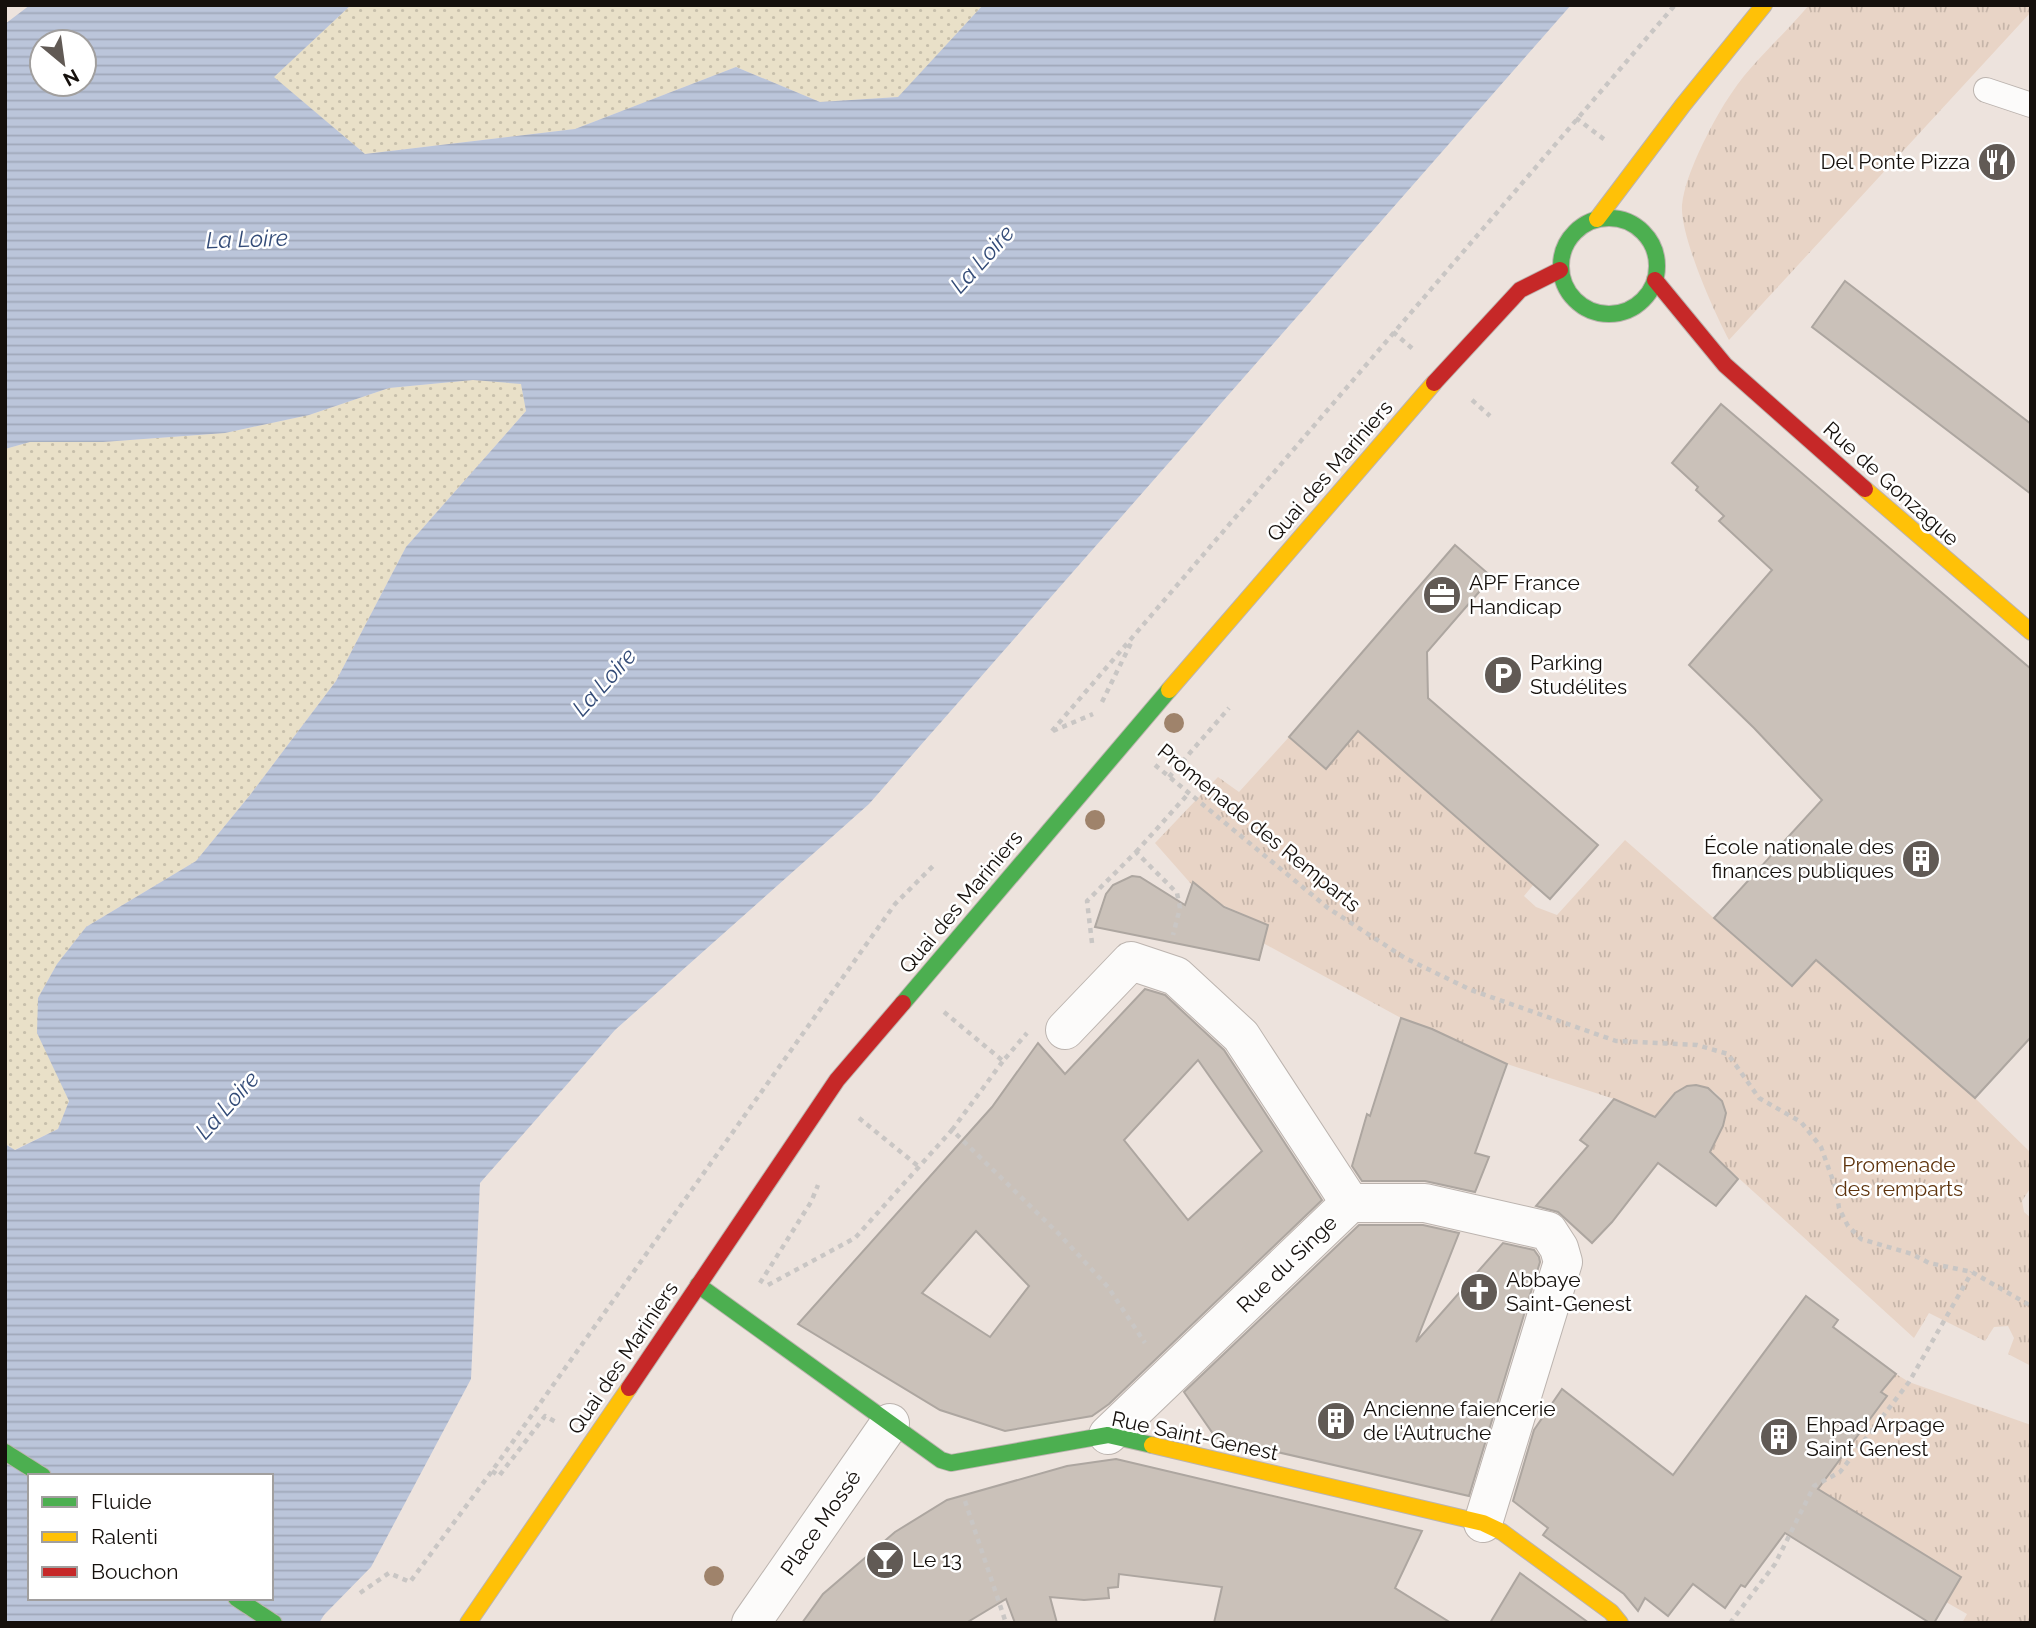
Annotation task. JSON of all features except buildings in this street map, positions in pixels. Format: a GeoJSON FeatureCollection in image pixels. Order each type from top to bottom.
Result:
{"type":"FeatureCollection","features":[{"type":"Feature","properties":{"kind":"main road"},"geometry":{"type":"LineString","coordinates":[[1597,219],[1636,164],[1764,5]]}},
{"type":"Feature","properties":{"kind":"main road"},"geometry":{"type":"LineString","coordinates":[[1630,210],[1597,219],[1574,231],[1566,242],[1560,270],[1564,285],[1573,299],[1585,308],[1600,313],[1635,313],[1655,280],[1656,252],[1630,210],[1636,164]]}},
{"type":"Feature","properties":{"kind":"main road","name":"Quai des Mariniers"},"geometry":{"type":"LineString","coordinates":[[468,1623],[837,1080],[1442,374],[1520,290],[1560,270]]}},
{"type":"Feature","properties":{"kind":"main road","name":"Rue de Gonzague"},"geometry":{"type":"LineString","coordinates":[[1655,280],[1725,365],[2031,632]]}},
{"type":"Feature","properties":{"kind":"main road","name":"Rue de Gonzague"},"geometry":{"type":"LineString","coordinates":[[1689,344],[1725,365]]}},
{"type":"Feature","properties":{"kind":"main road"},"geometry":{"type":"LineString","coordinates":[[698,1285],[941,1460],[951,1463]]}},
{"type":"Feature","properties":{"kind":"main road","name":"Rue Saint-Genest"},"geometry":{"type":"LineString","coordinates":[[951,1463],[1108,1435],[1483,1523],[1502,1532],[1611,1612],[1620,1623]]}},
{"type":"Feature","properties":{"kind":"main road"},"geometry":{"type":"LineString","coordinates":[[5,1452],[40,1474]]}},
{"type":"Feature","properties":{"kind":"main road"},"geometry":{"type":"LineString","coordinates":[[239,1600],[274,1623]]}},
{"type":"Feature","properties":{"kind":"street"},"geometry":{"type":"LineString","coordinates":[[1065,1030],[1131,961],[1176,976],[1241,1036],[1350,1203]]}},
{"type":"Feature","properties":{"kind":"street","name":"Rue du Singe"},"geometry":{"type":"LineString","coordinates":[[1108,1435],[1350,1203],[1425,1203],[1548,1231],[1559,1248],[1563,1262],[1483,1523]]}},
{"type":"Feature","properties":{"kind":"street","name":"Place Mossé"},"geometry":{"type":"LineString","coordinates":[[751,1623],[890,1423]]}},
{"type":"Feature","properties":{"kind":"lane"},"geometry":{"type":"LineString","coordinates":[[1986,90],[2031,105]]}},
{"type":"Feature","properties":{"kind":"path"},"geometry":{"type":"LineString","coordinates":[[1134,635],[1098,713],[1052,731],[1118,654],[1134,635],[1393,332],[1675,5]]}},
{"type":"Feature","properties":{"kind":"path"},"geometry":{"type":"LineString","coordinates":[[1393,332],[1416,351]]}},
{"type":"Feature","properties":{"kind":"path"},"geometry":{"type":"LineString","coordinates":[[1169,777],[1229,708]]}},
{"type":"Feature","properties":{"kind":"path","name":"Promenade des Remparts"},"geometry":{"type":"LineString","coordinates":[[1126,741],[1328,908],[1405,958],[1471,990],[1616,1041],[1698,1045],[1728,1054],[1759,1098],[1801,1122],[1821,1147],[1836,1189],[1839,1208],[1848,1226],[1861,1239],[1912,1254],[1929,1263],[1972,1272],[2031,1306]]}},
{"type":"Feature","properties":{"kind":"path"},"geometry":{"type":"LineString","coordinates":[[1093,952],[1087,901],[1188,794]]}},
{"type":"Feature","properties":{"kind":"path"},"geometry":{"type":"LineString","coordinates":[[1136,852],[1177,894]]}},
{"type":"Feature","properties":{"kind":"path"},"geometry":{"type":"LineString","coordinates":[[360,1592],[390,1573],[410,1582],[492,1471],[895,904],[936,863]]}},
{"type":"Feature","properties":{"kind":"path"},"geometry":{"type":"LineString","coordinates":[[942,1010],[1003,1061]]}},
{"type":"Feature","properties":{"kind":"path"},"geometry":{"type":"LineString","coordinates":[[754,1292],[855,1238],[952,1129],[1028,1031]]}},
{"type":"Feature","properties":{"kind":"path"},"geometry":{"type":"LineString","coordinates":[[858,1116],[918,1166]]}},
{"type":"Feature","properties":{"kind":"path"},"geometry":{"type":"LineString","coordinates":[[952,1129],[1059,1234],[1108,1287],[1169,1378]]}},
{"type":"Feature","properties":{"kind":"path"},"geometry":{"type":"LineString","coordinates":[[1730,1623],[1775,1564],[1814,1486],[1840,1472],[1909,1382],[1972,1272]]}},
{"type":"Feature","properties":{"kind":"path"},"geometry":{"type":"LineString","coordinates":[[492,1471],[499,1476],[545,1416],[556,1422]]}},
{"type":"Feature","properties":{"kind":"path"},"geometry":{"type":"LineString","coordinates":[[951,1463],[1006,1623]]}},
{"type":"Feature","properties":{"kind":"green space"},"geometry":{"type":"Polygon","coordinates":[[[1809,5],[2031,5],[2031,12],[1729,340],[1707,293],[1686,235],[1682,205],[1684,192],[1703,144],[1731,94],[1809,5]]]}},
{"type":"Feature","properties":{"kind":"green space","name":"Promenade des remparts"},"geometry":{"type":"Polygon","coordinates":[[[1358,731],[1534,884],[1524,896],[1536,907],[1557,915],[1625,840],[1791,986],[1816,959],[1975,1098],[2031,1153],[2031,1187],[2022,1201],[2024,1212],[2031,1218],[2031,1366],[2008,1354],[2014,1338],[2008,1326],[1994,1327],[1985,1341],[1929,1313],[1914,1338],[1710,1152],[1725,1116],[1722,1101],[1711,1090],[1697,1085],[1682,1088],[1671,1097],[1657,1117],[1614,1099],[1507,1064],[1401,1018],[1263,943],[1268,925],[1218,903],[1192,885],[1155,843],[1218,777],[1239,792],[1289,737],[1326,769],[1358,731]]]}},
{"type":"Feature","properties":{"kind":"green space"},"geometry":{"type":"Polygon","coordinates":[[[1896,1374],[1909,1382],[2031,1425],[2031,1623],[1962,1623],[1967,1614],[1946,1602],[1961,1577],[1814,1486],[1896,1374]]]}},
{"type":"Feature","properties":{"kind":"sand"},"geometry":{"type":"Polygon","coordinates":[[[351,5],[983,5],[899,97],[820,102],[736,67],[575,129],[365,154],[273,77],[351,5]]]}},
{"type":"Feature","properties":{"kind":"sand"},"geometry":{"type":"Polygon","coordinates":[[[473,380],[522,383],[526,411],[406,547],[336,681],[250,795],[196,861],[86,927],[57,964],[38,998],[56,1070],[69,1101],[58,1129],[14,1150],[5,1143],[5,449],[30,442],[103,442],[225,433],[309,415],[389,388],[473,380]]]}},
{"type":"Feature","properties":{"kind":"water","name":"La Loire"},"geometry":{"type":"Polygon","coordinates":[[[30,5],[351,5],[274,77],[365,154],[575,129],[736,67],[820,102],[898,97],[983,5],[1571,5],[869,804],[615,1030],[480,1183],[471,1379],[371,1567],[319,1623],[5,1623],[5,1144],[15,1150],[58,1129],[69,1101],[37,1033],[38,998],[57,964],[86,927],[196,861],[250,795],[336,681],[406,547],[526,411],[521,384],[473,380],[389,388],[309,415],[225,433],[103,442],[30,442],[5,449],[5,24],[30,5]]]}},
{"type":"Feature","properties":{"kind":"traffic: fast"},"geometry":{"type":"LineString","coordinates":[[1609,218],[1627,221],[1643,232],[1654,248],[1657,266],[1654,284],[1643,300],[1627,311],[1609,314],[1591,311],[1575,300],[1564,284],[1561,266],[1564,248],[1575,232],[1591,221],[1609,218]]}},
{"type":"Feature","properties":{"kind":"traffic: fast"},"geometry":{"type":"LineString","coordinates":[[903,1003],[1169,690]]}},
{"type":"Feature","properties":{"kind":"traffic: fast"},"geometry":{"type":"LineString","coordinates":[[698,1285],[941,1460],[951,1463],[1108,1435],[1152,1445]]}},
{"type":"Feature","properties":{"kind":"traffic: fast"},"geometry":{"type":"LineString","coordinates":[[5,1452],[40,1474]]}},
{"type":"Feature","properties":{"kind":"traffic: fast"},"geometry":{"type":"LineString","coordinates":[[239,1600],[274,1623]]}},
{"type":"Feature","properties":{"kind":"traffic: slow"},"geometry":{"type":"LineString","coordinates":[[1597,219],[1683,105],[1764,5]]}},
{"type":"Feature","properties":{"kind":"traffic: slow"},"geometry":{"type":"LineString","coordinates":[[1169,690],[1434,383]]}},
{"type":"Feature","properties":{"kind":"traffic: slow"},"geometry":{"type":"LineString","coordinates":[[1865,489],[2031,632]]}},
{"type":"Feature","properties":{"kind":"traffic: slow"},"geometry":{"type":"LineString","coordinates":[[468,1623],[629,1388]]}},
{"type":"Feature","properties":{"kind":"traffic: slow"},"geometry":{"type":"LineString","coordinates":[[1152,1445],[1483,1523],[1502,1532],[1611,1612],[1620,1623]]}},
{"type":"Feature","properties":{"kind":"traffic: jam"},"geometry":{"type":"LineString","coordinates":[[1434,383],[1520,290],[1560,270]]}},
{"type":"Feature","properties":{"kind":"traffic: jam"},"geometry":{"type":"LineString","coordinates":[[1655,280],[1725,365],[1865,489]]}},
{"type":"Feature","properties":{"kind":"traffic: jam"},"geometry":{"type":"LineString","coordinates":[[629,1388],[837,1080],[903,1003]]}},
{"type":"Feature","properties":{"kind":"place","name":"Del Ponte Pizza"},"geometry":{"type":"Point","coordinates":[1997,162]}},
{"type":"Feature","properties":{"kind":"place","name":"APF France Handicap"},"geometry":{"type":"Point","coordinates":[1442,595]}},
{"type":"Feature","properties":{"kind":"place","name":"Parking Studélites"},"geometry":{"type":"Point","coordinates":[1503,675]}},
{"type":"Feature","properties":{"kind":"place","name":"École nationale des finances publiques"},"geometry":{"type":"Point","coordinates":[1921,859]}},
{"type":"Feature","properties":{"kind":"place","name":"Abbaye Saint-Genest"},"geometry":{"type":"Point","coordinates":[1479,1292]}},
{"type":"Feature","properties":{"kind":"place","name":"Ancienne faiencerie de l'Autruche"},"geometry":{"type":"Point","coordinates":[1336,1421]}},
{"type":"Feature","properties":{"kind":"place","name":"Ehpad Arpage Saint Genest"},"geometry":{"type":"Point","coordinates":[1779,1437]}},
{"type":"Feature","properties":{"kind":"place","name":"Le 13"},"geometry":{"type":"Point","coordinates":[885,1560]}}]}
